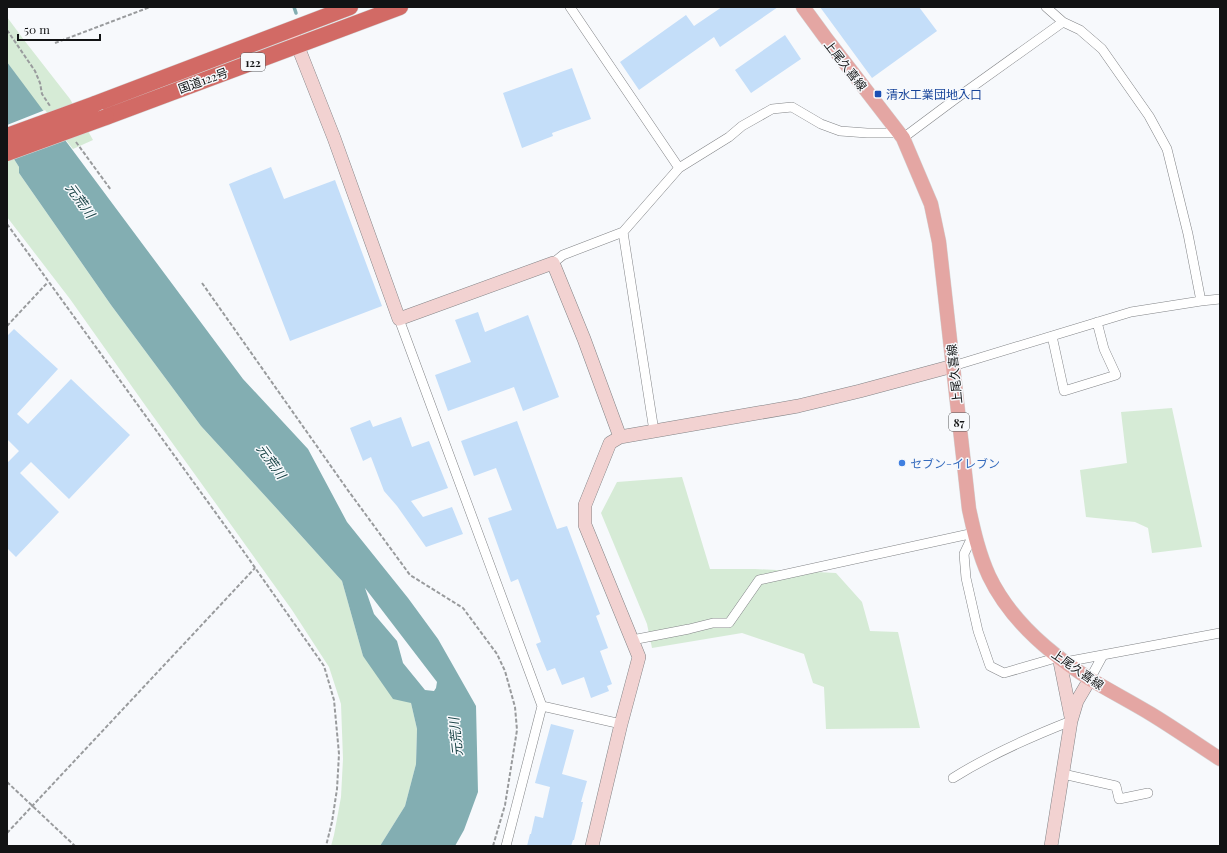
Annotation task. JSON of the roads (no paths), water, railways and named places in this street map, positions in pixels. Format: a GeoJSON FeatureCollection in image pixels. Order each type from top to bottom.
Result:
{"type":"FeatureCollection","features":[{"type":"Feature","properties":{"kind":"highway","name":"国道122号"},"geometry":{"type":"LineString","coordinates":[[7,136],[350,7]]}},
{"type":"Feature","properties":{"kind":"highway","name":"国道122号"},"geometry":{"type":"LineString","coordinates":[[7,153],[400,7]]}},
{"type":"Feature","properties":{"kind":"main road","name":"上尾久喜線"},"geometry":{"type":"LineString","coordinates":[[803,7],[901,136],[931,204],[939,242],[969,509],[974,533],[982,557],[990,577],[1001,597],[1016,618],[1062,660],[1090,679],[1153,715],[1220,759]]}},
{"type":"Feature","properties":{"kind":"street"},"geometry":{"type":"LineString","coordinates":[[570,7],[679,168]]}},
{"type":"Feature","properties":{"kind":"street"},"geometry":{"type":"LineString","coordinates":[[1046,7],[1063,22],[1080,30],[1102,49],[1149,116],[1167,149],[1188,234],[1201,301]]}},
{"type":"Feature","properties":{"kind":"street"},"geometry":{"type":"LineString","coordinates":[[399,319],[553,263],[563,255],[623,232],[679,168],[742,126],[772,109],[792,107],[821,124],[840,131],[901,136],[1063,22]]}},
{"type":"Feature","properties":{"kind":"street"},"geometry":{"type":"LineString","coordinates":[[291,29],[334,138],[399,319],[542,706],[506,846]]}},
{"type":"Feature","properties":{"kind":"street"},"geometry":{"type":"LineString","coordinates":[[623,232],[654,431]]}},
{"type":"Feature","properties":{"kind":"street"},"geometry":{"type":"LineString","coordinates":[[553,263],[584,339],[620,437]]}},
{"type":"Feature","properties":{"kind":"street"},"geometry":{"type":"LineString","coordinates":[[592,846],[639,657],[585,525],[585,505],[610,443],[620,437],[798,406],[860,391],[953,366],[1131,312],[1220,299]]}},
{"type":"Feature","properties":{"kind":"street"},"geometry":{"type":"LineString","coordinates":[[1052,336],[1064,391],[1116,375],[1104,349],[1096,322]]}},
{"type":"Feature","properties":{"kind":"street"},"geometry":{"type":"LineString","coordinates":[[632,640],[713,623],[729,623],[759,580],[974,533]]}},
{"type":"Feature","properties":{"kind":"street"},"geometry":{"type":"LineString","coordinates":[[974,533],[964,554],[966,578],[978,631],[990,666],[1004,673],[1062,660],[1103,655],[1220,633]]}},
{"type":"Feature","properties":{"kind":"street"},"geometry":{"type":"LineString","coordinates":[[1051,846],[1071,721],[1077,701],[1103,655]]}},
{"type":"Feature","properties":{"kind":"street"},"geometry":{"type":"LineString","coordinates":[[1062,660],[1071,721]]}},
{"type":"Feature","properties":{"kind":"street"},"geometry":{"type":"LineString","coordinates":[[542,706],[622,724]]}},
{"type":"Feature","properties":{"kind":"street"},"geometry":{"type":"LineString","coordinates":[[953,778],[981,761],[1035,734],[1071,721]]}},
{"type":"Feature","properties":{"kind":"street"},"geometry":{"type":"LineString","coordinates":[[1062,774],[1116,786],[1119,799],[1148,793]]}},
{"type":"Feature","properties":{"kind":"water","name":"元荒川"},"geometry":{"type":"Polygon","coordinates":[[[7,62],[243,379],[308,449],[347,522],[408,598],[438,639],[476,706],[478,792],[464,830],[455,846],[380,846],[405,806],[416,764],[417,729],[411,703],[393,699],[363,656],[342,581],[201,426],[111,305],[19,173],[19,167],[7,148],[7,62]],[[365,588],[374,614],[397,641],[403,663],[425,690],[434,691],[437,682],[365,588]]]}},
{"type":"Feature","properties":{"kind":"waterway"},"geometry":{"type":"LineString","coordinates":[[294,7],[296,13]]}},
{"type":"Feature","properties":{"kind":"place","name":"清水工業団地入口"},"geometry":{"type":"Point","coordinates":[878,94]}},
{"type":"Feature","properties":{"kind":"place","name":"セブン-イレブン"},"geometry":{"type":"Point","coordinates":[902,463]}}]}
